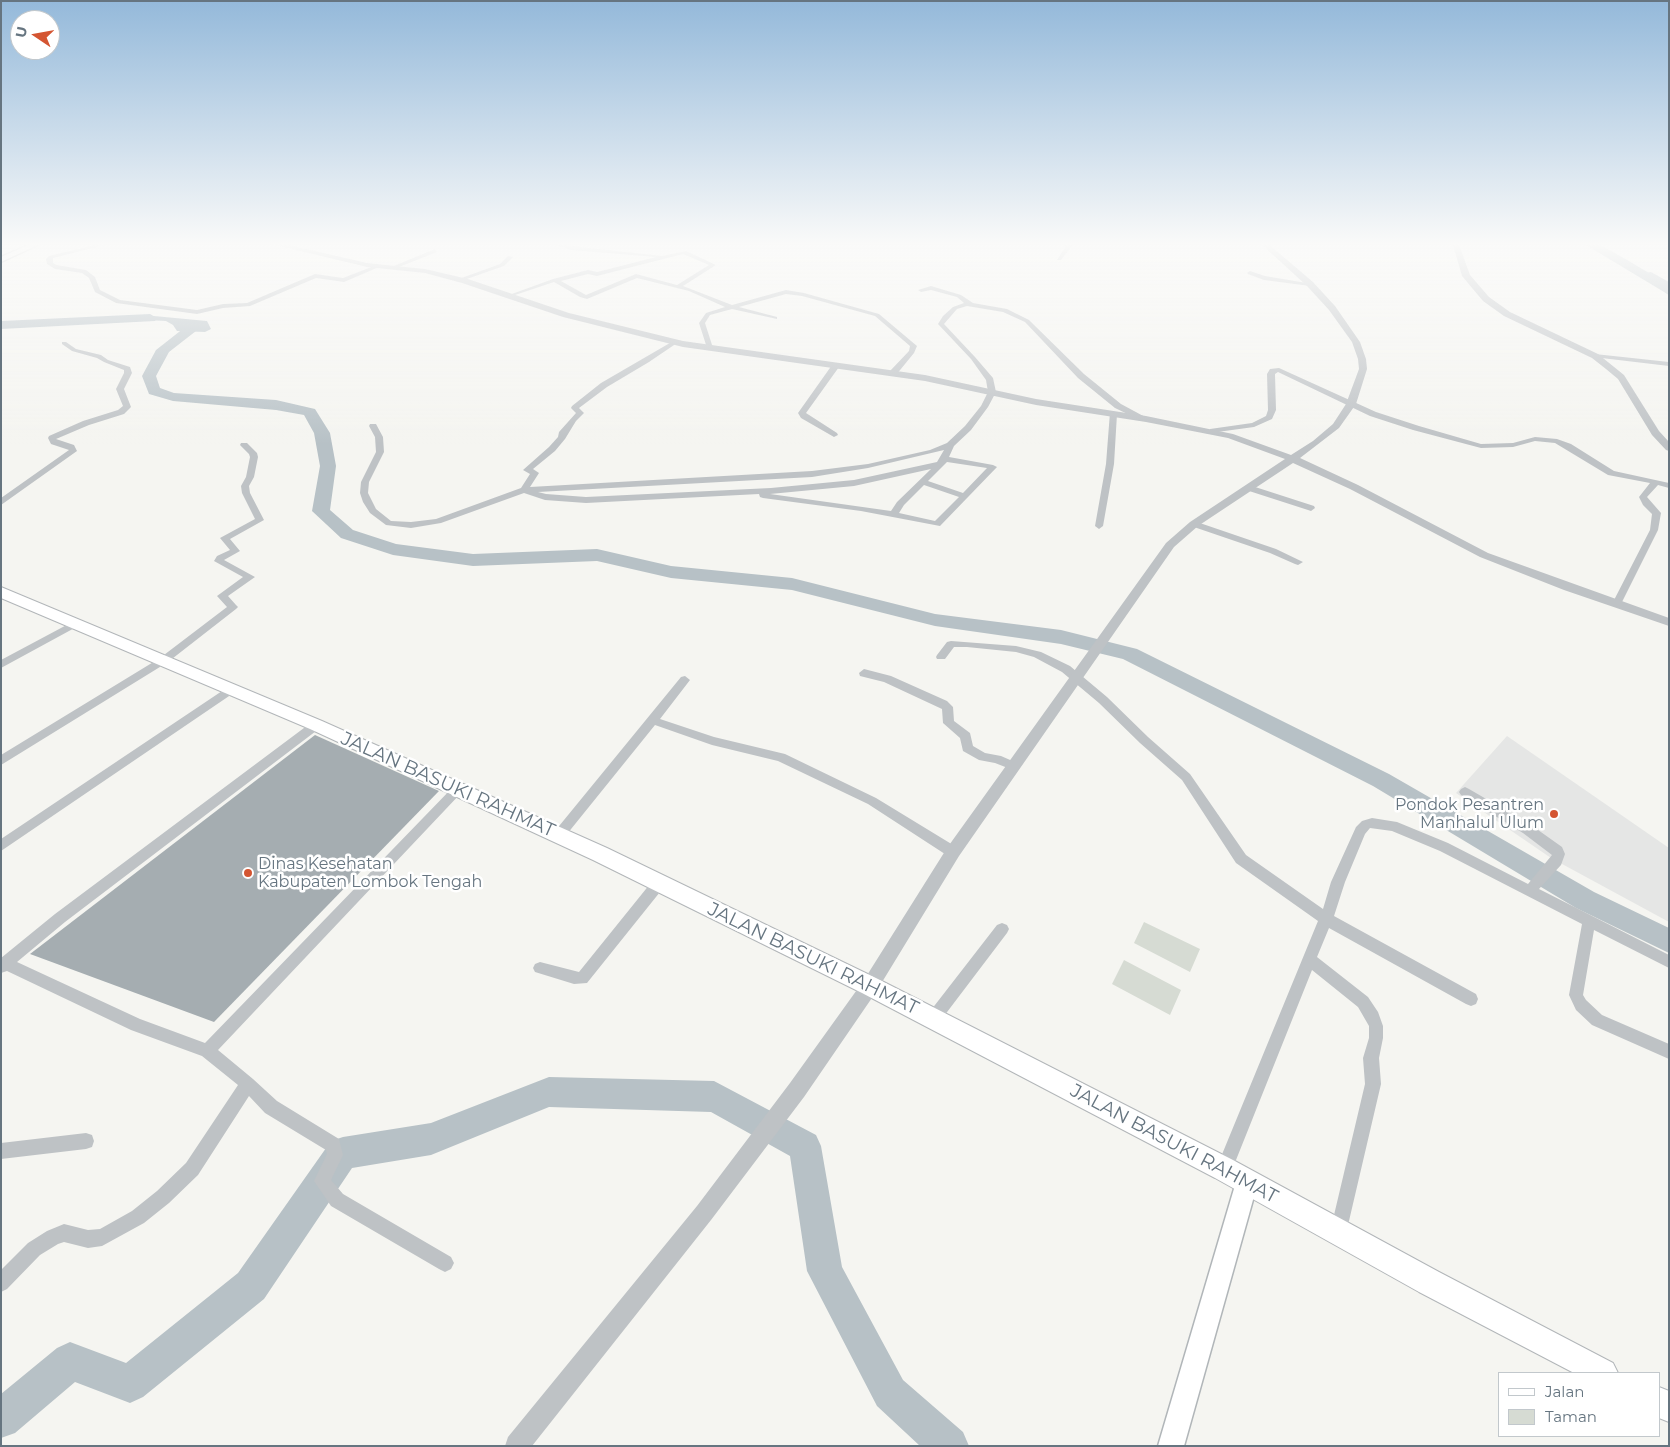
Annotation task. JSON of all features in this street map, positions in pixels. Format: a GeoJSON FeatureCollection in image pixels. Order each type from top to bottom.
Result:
{"type":"FeatureCollection","features":[{"type":"Feature","properties":{"kind":"main road","name":"JALAN BASUKI RAHMAT"},"geometry":{"type":"LineString","coordinates":[[1,592],[316,725],[559,835],[659,883],[870,986],[1224,1169],[1601,1372]]}},
{"type":"Feature","properties":{"kind":"main road"},"geometry":{"type":"LineString","coordinates":[[1171,1446],[1247,1182]]}},
{"type":"Feature","properties":{"kind":"street"},"geometry":{"type":"LineString","coordinates":[[177,310],[197,312],[209,310]]}},
{"type":"Feature","properties":{"kind":"street"},"geometry":{"type":"LineString","coordinates":[[550,310],[675,342],[893,374],[1213,431],[1251,442],[1293,459],[1484,555],[1669,622]]}},
{"type":"Feature","properties":{"kind":"street"},"geometry":{"type":"LineString","coordinates":[[710,348],[702,323],[703,319],[708,314],[722,310]]}},
{"type":"Feature","properties":{"kind":"street"},"geometry":{"type":"LineString","coordinates":[[740,310],[775,318]]}},
{"type":"Feature","properties":{"kind":"street"},"geometry":{"type":"LineString","coordinates":[[857,310],[877,315],[914,346],[912,352],[893,374]]}},
{"type":"Feature","properties":{"kind":"street"},"geometry":{"type":"LineString","coordinates":[[373,426],[379,437],[380,452],[365,482],[364,493],[367,502],[373,511],[389,523],[411,525],[438,521],[524,490],[827,473],[932,452],[950,445],[973,423],[992,392],[987,375],[940,324],[945,316],[953,310]]}},
{"type":"Feature","properties":{"kind":"street"},"geometry":{"type":"LineString","coordinates":[[1003,310],[1028,321],[1081,376],[1118,406],[1144,418]]}},
{"type":"Feature","properties":{"kind":"street"},"geometry":{"type":"LineString","coordinates":[[517,1446],[704,1213],[797,1090],[870,986],[954,852],[1170,545],[1194,524],[1330,433],[1351,404],[1363,369],[1360,350],[1333,310]]}},
{"type":"Feature","properties":{"kind":"street"},"geometry":{"type":"LineString","coordinates":[[1501,310],[1594,356],[1621,376],[1655,433],[1669,448]]}},
{"type":"Feature","properties":{"kind":"street"},"geometry":{"type":"LineString","coordinates":[[524,490],[536,473],[527,470],[552,449],[562,437],[562,434],[573,419],[580,413],[575,408],[604,385],[647,361],[675,342]]}},
{"type":"Feature","properties":{"kind":"street"},"geometry":{"type":"LineString","coordinates":[[1,502],[73,451],[71,447],[54,442],[52,438],[86,423],[120,412],[127,407],[120,390],[128,373],[127,369],[106,361],[99,356],[74,350],[64,343]]}},
{"type":"Feature","properties":{"kind":"street"},"geometry":{"type":"LineString","coordinates":[[1594,356],[1669,364]]}},
{"type":"Feature","properties":{"kind":"street"},"geometry":{"type":"LineString","coordinates":[[834,435],[802,413],[835,367]]}},
{"type":"Feature","properties":{"kind":"street"},"geometry":{"type":"LineString","coordinates":[[1213,431],[1254,425],[1269,417],[1272,410],[1271,374],[1275,370],[1284,371],[1351,404],[1394,421],[1481,446],[1513,445],[1535,439],[1557,441],[1611,473],[1669,486]]}},
{"type":"Feature","properties":{"kind":"street"},"geometry":{"type":"LineString","coordinates":[[1100,526],[1110,464],[1113,414]]}},
{"type":"Feature","properties":{"kind":"street"},"geometry":{"type":"LineString","coordinates":[[1,761],[164,660],[233,607],[222,596],[250,577],[219,560],[235,551],[225,539],[260,520],[245,486],[251,474],[254,457],[253,453],[244,445]]}},
{"type":"Feature","properties":{"kind":"street"},"geometry":{"type":"LineString","coordinates":[[894,514],[900,504],[943,462],[950,445]]}},
{"type":"Feature","properties":{"kind":"street"},"geometry":{"type":"LineString","coordinates":[[524,490],[545,497],[586,500],[751,492],[854,483],[943,462],[994,467],[936,525],[861,508],[784,499],[751,492]]}},
{"type":"Feature","properties":{"kind":"street"},"geometry":{"type":"LineString","coordinates":[[923,482],[965,496]]}},
{"type":"Feature","properties":{"kind":"street"},"geometry":{"type":"LineString","coordinates":[[1617,604],[1654,530],[1657,512],[1643,497],[1656,482]]}},
{"type":"Feature","properties":{"kind":"street"},"geometry":{"type":"LineString","coordinates":[[1249,488],[1311,508]]}},
{"type":"Feature","properties":{"kind":"street"},"geometry":{"type":"LineString","coordinates":[[1194,524],[1273,551],[1298,562]]}},
{"type":"Feature","properties":{"kind":"street"},"geometry":{"type":"LineString","coordinates":[[1,665],[76,623]]}},
{"type":"Feature","properties":{"kind":"street"},"geometry":{"type":"LineString","coordinates":[[941,657],[948,646],[955,643],[1016,649],[1045,657],[1077,676],[1186,777],[1240,859],[1326,920],[1471,999]]}},
{"type":"Feature","properties":{"kind":"street"},"geometry":{"type":"LineString","coordinates":[[864,672],[887,679],[944,704],[947,707],[949,723],[966,736],[966,747],[983,757],[997,759],[1014,766]]}},
{"type":"Feature","properties":{"kind":"street"},"geometry":{"type":"LineString","coordinates":[[559,835],[685,680]]}},
{"type":"Feature","properties":{"kind":"street"},"geometry":{"type":"LineString","coordinates":[[1,846],[231,689]]}},
{"type":"Feature","properties":{"kind":"street"},"geometry":{"type":"LineString","coordinates":[[652,720],[712,741],[781,757],[872,801],[954,852]]}},
{"type":"Feature","properties":{"kind":"street"},"geometry":{"type":"LineString","coordinates":[[316,725],[60,918],[3,965],[136,1025],[207,1051],[248,1084],[271,1107],[333,1145],[335,1154],[322,1181],[337,1200],[445,1262]]}},
{"type":"Feature","properties":{"kind":"street"},"geometry":{"type":"LineString","coordinates":[[207,1051],[458,789]]}},
{"type":"Feature","properties":{"kind":"street"},"geometry":{"type":"LineString","coordinates":[[1465,792],[1558,851],[1558,857],[1530,892]]}},
{"type":"Feature","properties":{"kind":"street"},"geometry":{"type":"LineString","coordinates":[[1224,1169],[1326,920],[1338,882],[1364,825],[1372,822],[1406,830],[1444,847],[1669,962]]}},
{"type":"Feature","properties":{"kind":"street"},"geometry":{"type":"LineString","coordinates":[[540,968],[574,978],[582,978],[659,883]]}},
{"type":"Feature","properties":{"kind":"street"},"geometry":{"type":"LineString","coordinates":[[1589,921],[1576,995],[1581,1005],[1597,1020],[1669,1052]]}},
{"type":"Feature","properties":{"kind":"street"},"geometry":{"type":"LineString","coordinates":[[933,1019],[1002,929]]}},
{"type":"Feature","properties":{"kind":"street"},"geometry":{"type":"LineString","coordinates":[[1310,960],[1363,1002],[1373,1017],[1376,1031],[1371,1058],[1373,1084],[1339,1232]]}},
{"type":"Feature","properties":{"kind":"street"},"geometry":{"type":"LineString","coordinates":[[1,1282],[34,1249],[53,1237],[64,1233],[88,1239],[102,1237],[138,1217],[163,1197],[187,1174],[204,1153],[229,1111],[248,1084]]}},
{"type":"Feature","properties":{"kind":"street"},"geometry":{"type":"LineString","coordinates":[[1,1151],[86,1141]]}},
{"type":"Feature","properties":{"kind":"shaded area"},"geometry":{"type":"Polygon","coordinates":[[[154,316],[207,321],[211,329],[205,332],[177,331],[173,325],[166,321],[146,320],[154,316]]]}},
{"type":"Feature","properties":{"kind":"shaded area","name":"Pondok Pesantren Manhalul Ulum"},"geometry":{"type":"Polygon","coordinates":[[[1507,736],[1669,848],[1669,922],[1551,858],[1456,793],[1507,736]]]}},
{"type":"Feature","properties":{"kind":"green space"},"geometry":{"type":"Polygon","coordinates":[[[1144,922],[1200,949],[1190,972],[1134,943],[1144,922]]]}},
{"type":"Feature","properties":{"kind":"green space"},"geometry":{"type":"Polygon","coordinates":[[[1124,960],[1181,990],[1170,1015],[1112,984],[1124,960]]]}},
{"type":"Feature","properties":{"kind":"building","name":"Dinas Kesehatan Kabupaten Lombok Tengah"},"geometry":{"type":"Polygon","coordinates":[[[315,735],[439,791],[214,1022],[30,954],[315,735]]]}},
{"type":"Feature","properties":{"kind":"waterway"},"geometry":{"type":"LineString","coordinates":[[1,325],[150,318]]}},
{"type":"Feature","properties":{"kind":"waterway"},"geometry":{"type":"LineString","coordinates":[[189,331],[163,350],[149,376],[154,391],[173,397],[276,405],[310,412],[322,433],[328,466],[321,511],[347,534],[393,549],[473,560],[597,555],[671,572],[792,584],[935,620],[1061,637],[1130,654],[1381,780],[1585,900],[1669,941]]}},
{"type":"Feature","properties":{"kind":"waterway"},"geometry":{"type":"LineString","coordinates":[[1,1419],[70,1361],[130,1384],[251,1286],[343,1153],[431,1139],[549,1092],[714,1097],[805,1146],[825,1271],[890,1393],[949,1446]]}},
{"type":"Feature","properties":{"kind":"place","name":"Pondok Pesantren Manhalul Ulum"},"geometry":{"type":"Point","coordinates":[1554,814]}},
{"type":"Feature","properties":{"kind":"place","name":"Dinas Kesehatan Kabupaten Lombok Tengah"},"geometry":{"type":"Point","coordinates":[248,873]}}]}
